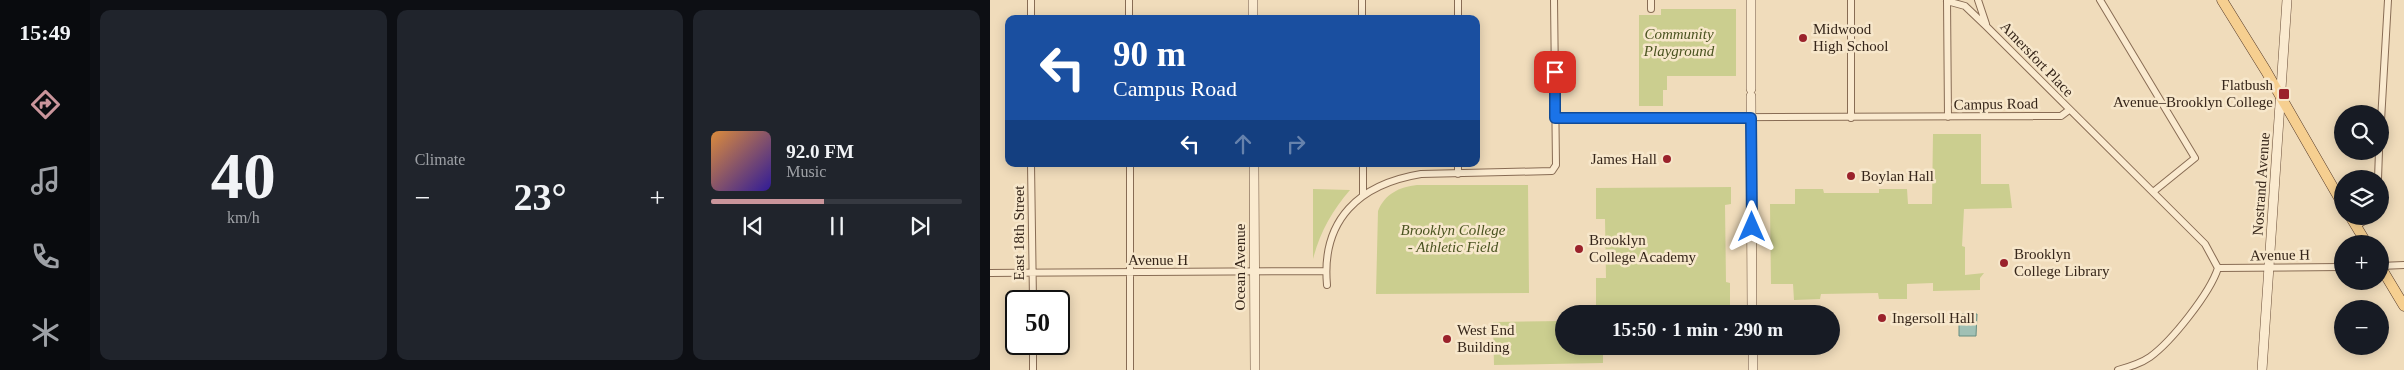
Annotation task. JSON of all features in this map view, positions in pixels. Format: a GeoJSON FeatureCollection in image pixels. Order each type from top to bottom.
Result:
{"type":"FeatureCollection","features":[{"type":"Feature","properties":{"kind":"main road"},"geometry":{"type":"LineString","coordinates":[[1253,0],[1253,15]]}},
{"type":"Feature","properties":{"kind":"main road"},"geometry":{"type":"LineString","coordinates":[[1751,0],[1752,305]]}},
{"type":"Feature","properties":{"kind":"main road"},"geometry":{"type":"LineString","coordinates":[[2222,0],[2334,189]]}},
{"type":"Feature","properties":{"kind":"main road","name":"Nostrand Avenue"},"geometry":{"type":"LineString","coordinates":[[2262,370],[2288,0]]}},
{"type":"Feature","properties":{"kind":"main road","name":"Ocean Avenue"},"geometry":{"type":"LineString","coordinates":[[1254,167],[1254,370]]}},
{"type":"Feature","properties":{"kind":"main road"},"geometry":{"type":"LineString","coordinates":[[2356,226],[2362,235]]}},
{"type":"Feature","properties":{"kind":"main road"},"geometry":{"type":"LineString","coordinates":[[2389,281],[2404,306]]}},
{"type":"Feature","properties":{"kind":"main road"},"geometry":{"type":"LineString","coordinates":[[1752,355],[1753,370]]}},
{"type":"Feature","properties":{"kind":"street"},"geometry":{"type":"LineString","coordinates":[[1031,0],[1031,15]]}},
{"type":"Feature","properties":{"kind":"street"},"geometry":{"type":"LineString","coordinates":[[1129,0],[1129,15]]}},
{"type":"Feature","properties":{"kind":"street"},"geometry":{"type":"LineString","coordinates":[[1362,0],[1362,15]]}},
{"type":"Feature","properties":{"kind":"street"},"geometry":{"type":"LineString","coordinates":[[1458,0],[1458,15]]}},
{"type":"Feature","properties":{"kind":"street"},"geometry":{"type":"LineString","coordinates":[[1327,285],[1326,272],[1330,244],[1344,216],[1363,194],[1406,176],[1421,174],[1552,172],[1556,165],[1554,0]]}},
{"type":"Feature","properties":{"kind":"street"},"geometry":{"type":"LineString","coordinates":[[1651,0],[1651,9]]}},
{"type":"Feature","properties":{"kind":"street"},"geometry":{"type":"LineString","coordinates":[[1851,0],[1851,118]]}},
{"type":"Feature","properties":{"kind":"street","name":"Amersfort Place"},"geometry":{"type":"LineString","coordinates":[[1978,0],[1986,26]]}},
{"type":"Feature","properties":{"kind":"street"},"geometry":{"type":"LineString","coordinates":[[2100,0],[2195,158],[2153,192]]}},
{"type":"Feature","properties":{"kind":"street"},"geometry":{"type":"LineString","coordinates":[[2382,105],[2388,0]]}},
{"type":"Feature","properties":{"kind":"street"},"geometry":{"type":"LineString","coordinates":[[1948,1],[1948,117]]}},
{"type":"Feature","properties":{"kind":"street","name":"Amersfort Place"},"geometry":{"type":"LineString","coordinates":[[1948,1],[1965,6],[2069,110]]}},
{"type":"Feature","properties":{"kind":"street"},"geometry":{"type":"LineString","coordinates":[[2069,110],[2205,244],[2218,268],[2215,278],[2205,294],[2160,349],[2137,364],[2118,370]]}},
{"type":"Feature","properties":{"kind":"street","name":"Campus Road"},"geometry":{"type":"LineString","coordinates":[[1555,118],[2061,116],[2069,110]]}},
{"type":"Feature","properties":{"kind":"street","name":"East 18th Street"},"geometry":{"type":"LineString","coordinates":[[1032,167],[1032,290]]}},
{"type":"Feature","properties":{"kind":"street"},"geometry":{"type":"LineString","coordinates":[[1130,167],[1130,370]]}},
{"type":"Feature","properties":{"kind":"street"},"geometry":{"type":"LineString","coordinates":[[1362,167],[1363,194]]}},
{"type":"Feature","properties":{"kind":"street"},"geometry":{"type":"LineString","coordinates":[[1458,167],[1458,174]]}},
{"type":"Feature","properties":{"kind":"street"},"geometry":{"type":"LineString","coordinates":[[2389,266],[2404,265]]}},
{"type":"Feature","properties":{"kind":"street","name":"Avenue H"},"geometry":{"type":"LineString","coordinates":[[2218,268],[2334,267]]}},
{"type":"Feature","properties":{"kind":"street","name":"Avenue H"},"geometry":{"type":"LineString","coordinates":[[990,273],[1326,272]]}},
{"type":"Feature","properties":{"kind":"street"},"geometry":{"type":"LineString","coordinates":[[1033,355],[1033,370]]}},
{"type":"Feature","properties":{"kind":"green space","name":"Community Playground"},"geometry":{"type":"Polygon","coordinates":[[[1661,9],[1736,9],[1736,76],[1667,76],[1667,90],[1663,90],[1663,106],[1639,106],[1639,15],[1661,15],[1661,9]]]}},
{"type":"Feature","properties":{"kind":"green space"},"geometry":{"type":"Polygon","coordinates":[[[1933,134],[1981,134],[1981,184],[2009,184],[2012,208],[1964,209],[1962,246],[1965,247],[1965,275],[1984,273],[1980,278],[1980,290],[1933,291],[1933,283],[1907,284],[1907,299],[1879,299],[1878,293],[1821,294],[1820,299],[1794,300],[1793,284],[1771,284],[1770,204],[1795,204],[1795,189],[1823,189],[1824,193],[1879,193],[1879,189],[1907,189],[1908,204],[1932,204],[1933,134]]]}},
{"type":"Feature","properties":{"kind":"green space","name":"Brooklyn College - Athletic Field"},"geometry":{"type":"Polygon","coordinates":[[[1417,185],[1528,185],[1529,293],[1376,294],[1378,211],[1393,192],[1417,185]]]}},
{"type":"Feature","properties":{"kind":"green space"},"geometry":{"type":"Polygon","coordinates":[[[1731,187],[1731,204],[1725,205],[1726,282],[1730,283],[1730,305],[1596,305],[1596,278],[1606,278],[1605,219],[1596,219],[1596,188],[1731,187]]]}},
{"type":"Feature","properties":{"kind":"green space"},"geometry":{"type":"Polygon","coordinates":[[[1313,189],[1350,190],[1327,222],[1313,259],[1313,189]]]}},
{"type":"Feature","properties":{"kind":"green space"},"geometry":{"type":"Polygon","coordinates":[[[1555,321],[1555,355],[1603,355],[1603,363],[1494,365],[1493,322],[1555,321]]]}},
{"type":"Feature","properties":{"kind":"shaded area"},"geometry":{"type":"Polygon","coordinates":[[[1959,314],[1977,314],[1976,336],[1959,336],[1959,314]]]}},
{"type":"Feature","properties":{"kind":"place","name":"Midwood High School"},"geometry":{"type":"Point","coordinates":[1803,38]}},
{"type":"Feature","properties":{"kind":"place","name":"Flatbush Avenue–Brooklyn College"},"geometry":{"type":"Point","coordinates":[2284,94]}},
{"type":"Feature","properties":{"kind":"place","name":"James Hall"},"geometry":{"type":"Point","coordinates":[1667,159]}},
{"type":"Feature","properties":{"kind":"place","name":"Boylan Hall"},"geometry":{"type":"Point","coordinates":[1851,176]}},
{"type":"Feature","properties":{"kind":"place","name":"Brooklyn College Academy"},"geometry":{"type":"Point","coordinates":[1579,249]}},
{"type":"Feature","properties":{"kind":"place","name":"Brooklyn College Library"},"geometry":{"type":"Point","coordinates":[2004,263]}},
{"type":"Feature","properties":{"kind":"place","name":"Ingersoll Hall"},"geometry":{"type":"Point","coordinates":[1882,318]}},
{"type":"Feature","properties":{"kind":"place","name":"West End Building"},"geometry":{"type":"Point","coordinates":[1447,339]}},
{"type":"Feature","properties":{"kind":"route"},"geometry":{"type":"LineString","coordinates":[[1555,72],[1555,118],[1751,118],[1752,227]]}}]}
